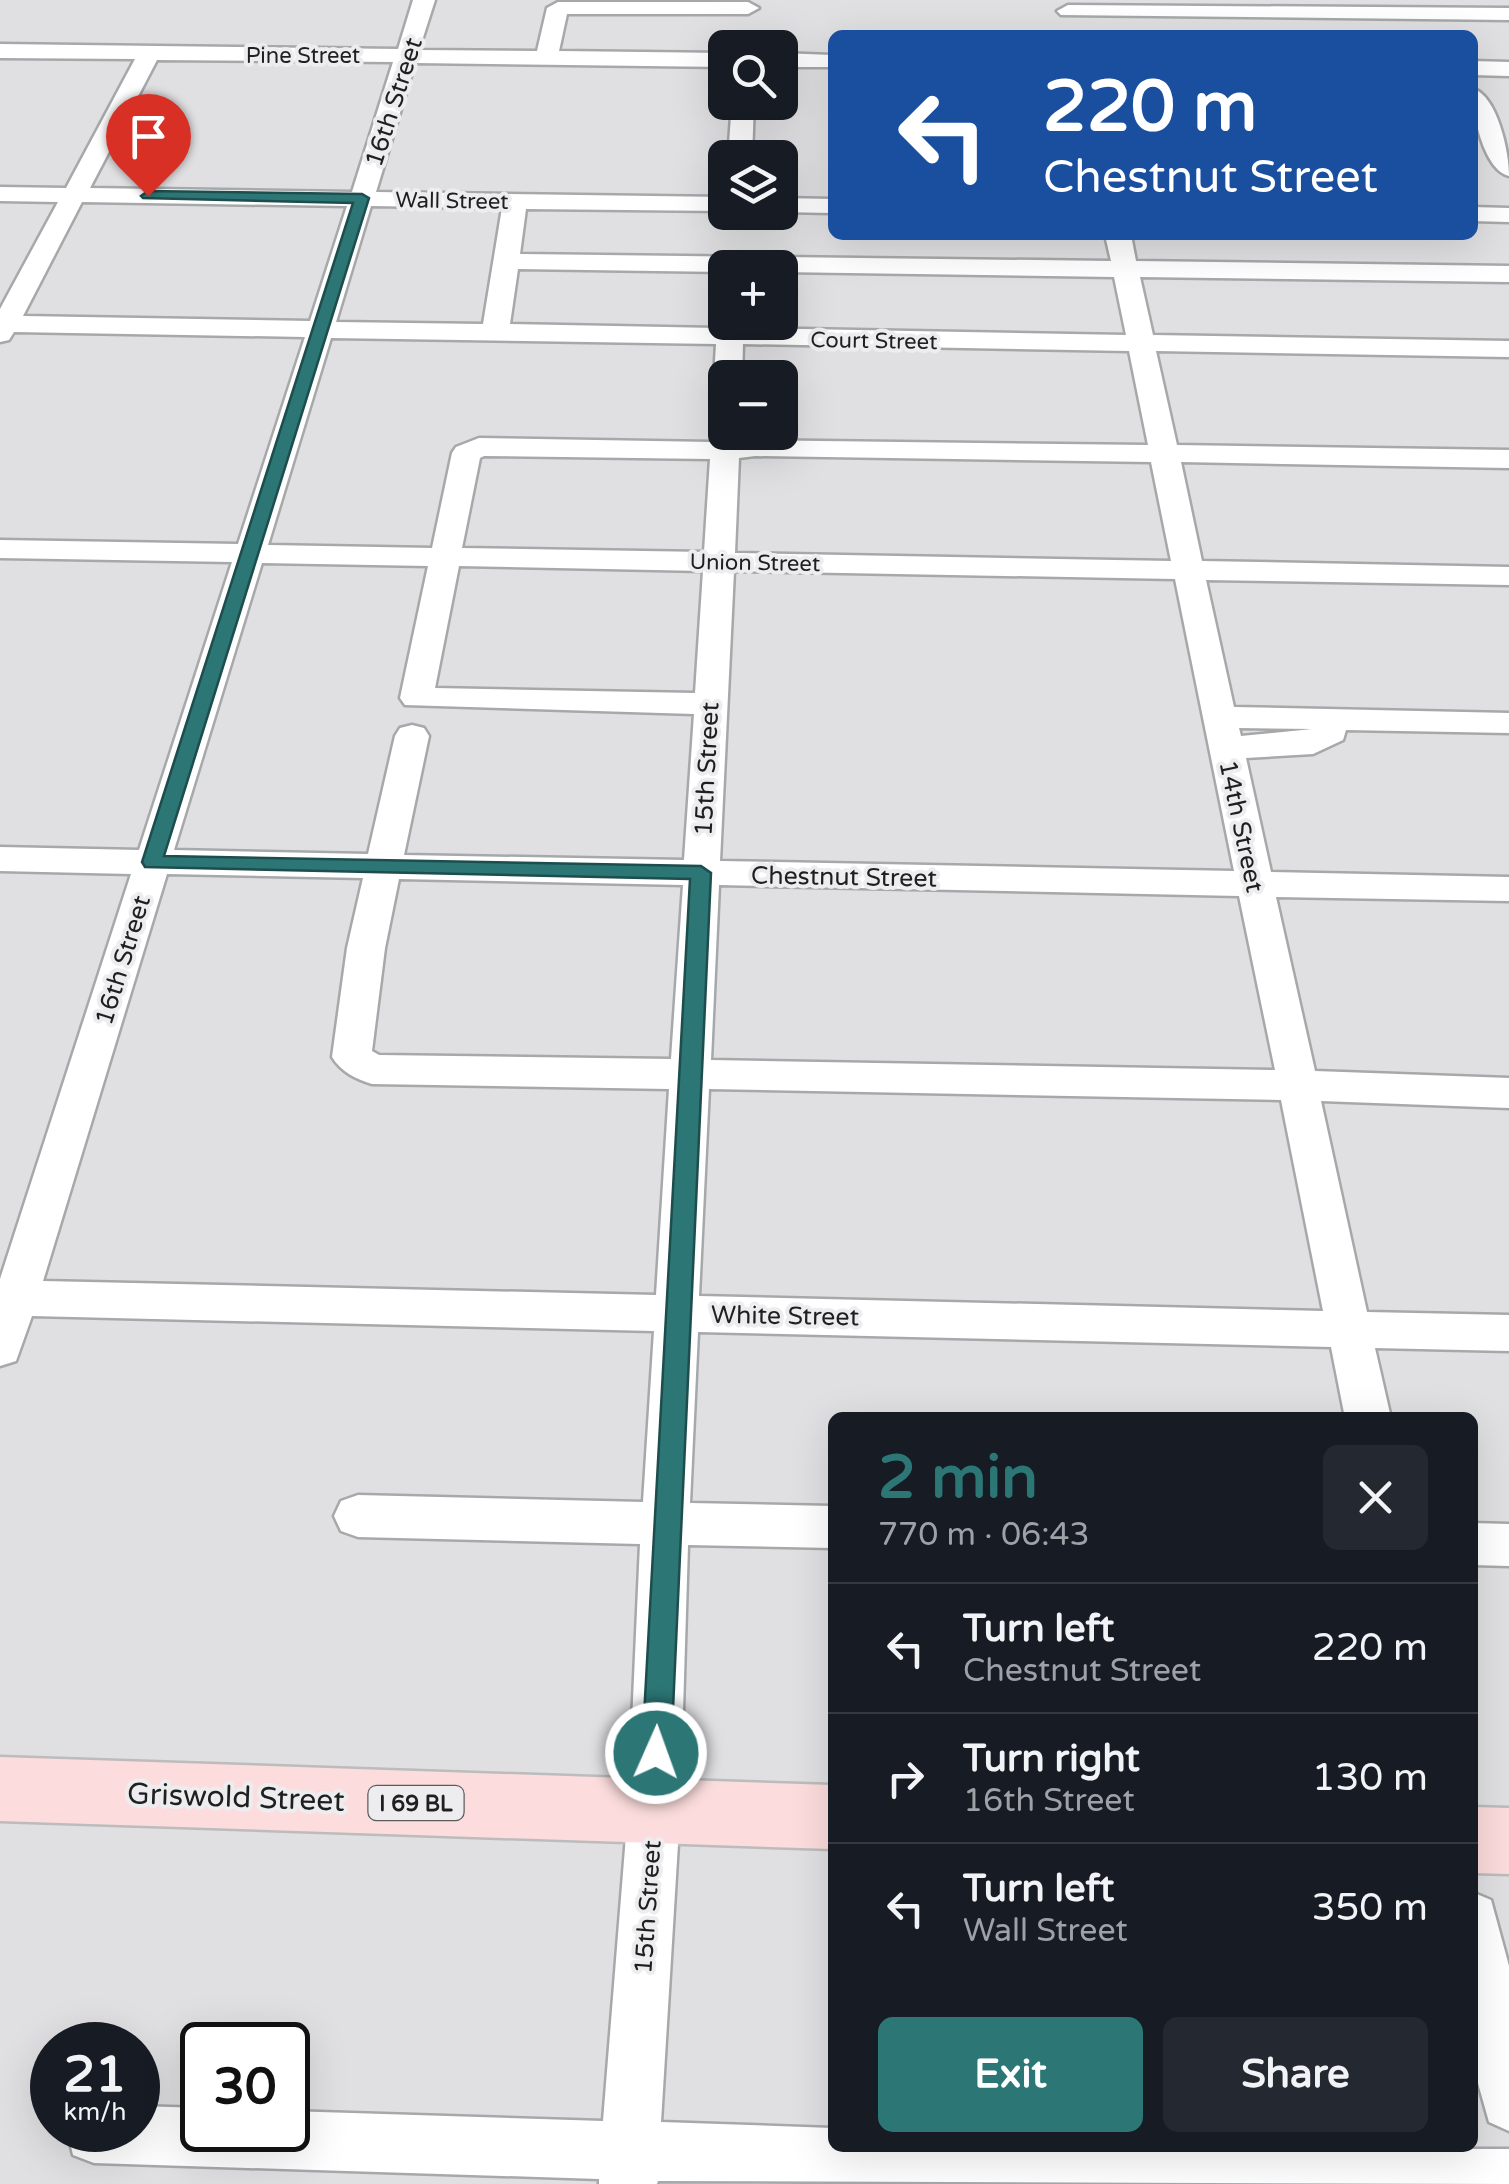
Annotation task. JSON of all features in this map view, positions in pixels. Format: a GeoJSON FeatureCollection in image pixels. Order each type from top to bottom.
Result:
{"type":"FeatureCollection","features":[{"type":"Feature","properties":{"kind":"main road","name":"Griswold Street"},"geometry":{"type":"LineString","coordinates":[[0,1790],[828,1817]]}},
{"type":"Feature","properties":{"kind":"main road"},"geometry":{"type":"LineString","coordinates":[[1478,1840],[1509,1841]]}},
{"type":"Feature","properties":{"kind":"street","name":"16th Street"},"geometry":{"type":"LineString","coordinates":[[0,1348],[8,1298],[152,862],[424,0]]}},
{"type":"Feature","properties":{"kind":"street"},"geometry":{"type":"LineString","coordinates":[[546,58],[559,4],[748,12]]}},
{"type":"Feature","properties":{"kind":"street"},"geometry":{"type":"LineString","coordinates":[[1067,6],[1427,7],[1509,14]]}},
{"type":"Feature","properties":{"kind":"street"},"geometry":{"type":"LineString","coordinates":[[1427,7],[1439,30]]}},
{"type":"Feature","properties":{"kind":"street","name":"Pine Street"},"geometry":{"type":"LineString","coordinates":[[0,51],[708,60]]}},
{"type":"Feature","properties":{"kind":"street"},"geometry":{"type":"LineString","coordinates":[[2,327],[149,54]]}},
{"type":"Feature","properties":{"kind":"street"},"geometry":{"type":"LineString","coordinates":[[798,60],[828,61]]}},
{"type":"Feature","properties":{"kind":"street"},"geometry":{"type":"LineString","coordinates":[[1478,68],[1509,69]]}},
{"type":"Feature","properties":{"kind":"street"},"geometry":{"type":"LineString","coordinates":[[1478,108],[1509,169]]}},
{"type":"Feature","properties":{"kind":"street","name":"Wall Street"},"geometry":{"type":"LineString","coordinates":[[0,194],[708,204]]}},
{"type":"Feature","properties":{"kind":"street"},"geometry":{"type":"LineString","coordinates":[[495,334],[515,201]]}},
{"type":"Feature","properties":{"kind":"street"},"geometry":{"type":"LineString","coordinates":[[798,205],[828,206]]}},
{"type":"Feature","properties":{"kind":"street"},"geometry":{"type":"LineString","coordinates":[[1478,214],[1509,215]]}},
{"type":"Feature","properties":{"kind":"street"},"geometry":{"type":"LineString","coordinates":[[798,264],[1122,252],[1509,274]]}},
{"type":"Feature","properties":{"kind":"street","name":"14th Street"},"geometry":{"type":"LineString","coordinates":[[1122,252],[1367,1412]]}},
{"type":"Feature","properties":{"kind":"street"},"geometry":{"type":"LineString","coordinates":[[506,261],[708,265]]}},
{"type":"Feature","properties":{"kind":"street","name":"Court Street"},"geometry":{"type":"LineString","coordinates":[[2,327],[495,334],[708,330]]}},
{"type":"Feature","properties":{"kind":"street","name":"Court Street"},"geometry":{"type":"LineString","coordinates":[[798,332],[1141,344],[1509,349]]}},
{"type":"Feature","properties":{"kind":"street"},"geometry":{"type":"LineString","coordinates":[[708,442],[479,448],[466,453],[417,698],[710,704]]}},
{"type":"Feature","properties":{"kind":"street"},"geometry":{"type":"LineString","coordinates":[[798,448],[1509,459]]}},
{"type":"Feature","properties":{"kind":"street","name":"15th Street"},"geometry":{"type":"LineString","coordinates":[[629,2168],[654,1810],[665,1524],[725,450]]}},
{"type":"Feature","properties":{"kind":"street","name":"Union Street"},"geometry":{"type":"LineString","coordinates":[[0,549],[1509,576]]}},
{"type":"Feature","properties":{"kind":"street"},"geometry":{"type":"LineString","coordinates":[[1224,733],[1313,744],[1331,733],[1334,720],[1509,723]]}},
{"type":"Feature","properties":{"kind":"street"},"geometry":{"type":"LineString","coordinates":[[412,736],[366,948],[352,1057],[372,1069],[1509,1093]]}},
{"type":"Feature","properties":{"kind":"street","name":"Chestnut Street"},"geometry":{"type":"LineString","coordinates":[[0,859],[1509,890]]}},
{"type":"Feature","properties":{"kind":"street","name":"White Street"},"geometry":{"type":"LineString","coordinates":[[8,1298],[1509,1334]]}},
{"type":"Feature","properties":{"kind":"street"},"geometry":{"type":"LineString","coordinates":[[358,1516],[828,1527]]}},
{"type":"Feature","properties":{"kind":"street"},"geometry":{"type":"LineString","coordinates":[[1478,1544],[1509,1546]]}},
{"type":"Feature","properties":{"kind":"street"},"geometry":{"type":"LineString","coordinates":[[1478,1949],[1509,2102]]}},
{"type":"Feature","properties":{"kind":"street"},"geometry":{"type":"LineString","coordinates":[[160,2138],[629,2168],[1509,2178]]}},
{"type":"Feature","properties":{"kind":"route"},"geometry":{"type":"LineString","coordinates":[[148,196],[362,198],[152,862],[701,873],[656,1753]]}}]}
